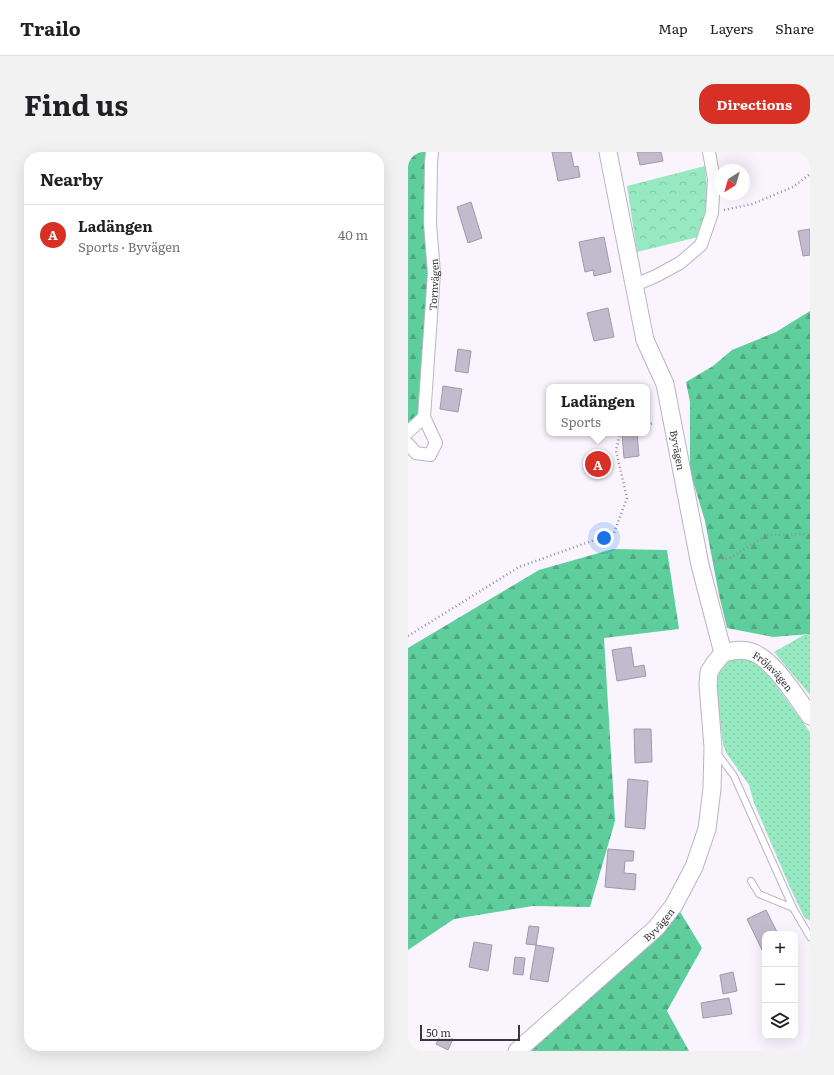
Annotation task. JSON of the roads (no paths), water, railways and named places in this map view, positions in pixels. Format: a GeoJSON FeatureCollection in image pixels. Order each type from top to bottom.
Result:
{"type":"FeatureCollection","features":[{"type":"Feature","properties":{"kind":"street","name":"Tornvägen"},"geometry":{"type":"LineString","coordinates":[[408,444],[416,453],[430,455],[436,443],[424,417],[434,273],[430,223],[432,152]]}},
{"type":"Feature","properties":{"kind":"street","name":"Byvägen"},"geometry":{"type":"LineString","coordinates":[[517,1051],[656,928],[674,905],[694,866],[707,829],[712,789],[713,747],[708,685],[710,672],[714,664],[723,654],[700,565],[665,384],[645,340],[608,152]]}},
{"type":"Feature","properties":{"kind":"street"},"geometry":{"type":"LineString","coordinates":[[634,285],[656,276],[680,263],[701,245],[712,213],[714,179],[709,152]]}},
{"type":"Feature","properties":{"kind":"street"},"geometry":{"type":"LineString","coordinates":[[408,432],[424,417]]}},
{"type":"Feature","properties":{"kind":"street","name":"Fröjavägen"},"geometry":{"type":"LineString","coordinates":[[723,654],[737,650],[749,651],[758,655],[773,667],[810,716]]}},
{"type":"Feature","properties":{"kind":"lane"},"geometry":{"type":"LineString","coordinates":[[713,747],[734,776],[793,908],[808,928],[810,937]]}},
{"type":"Feature","properties":{"kind":"lane"},"geometry":{"type":"LineString","coordinates":[[751,881],[759,894],[793,908]]}},
{"type":"Feature","properties":{"kind":"place","name":"Ladängen"},"geometry":{"type":"Point","coordinates":[598,464]}}]}
